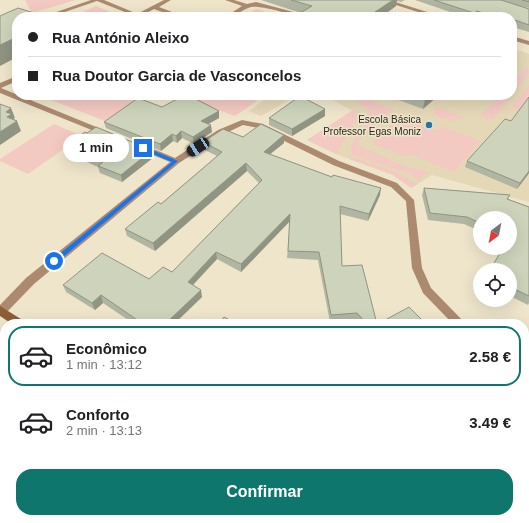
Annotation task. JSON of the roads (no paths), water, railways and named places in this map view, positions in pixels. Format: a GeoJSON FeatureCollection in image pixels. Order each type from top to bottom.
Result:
{"type":"FeatureCollection","features":[{"type":"Feature","properties":{"kind":"main road"},"geometry":{"type":"LineString","coordinates":[[0,311],[12,319]]}},
{"type":"Feature","properties":{"kind":"street"},"geometry":{"type":"LineString","coordinates":[[144,12],[168,0]]}},
{"type":"Feature","properties":{"kind":"street"},"geometry":{"type":"LineString","coordinates":[[228,0],[247,6]]}},
{"type":"Feature","properties":{"kind":"street"},"geometry":{"type":"LineString","coordinates":[[383,0],[423,12]]}},
{"type":"Feature","properties":{"kind":"street"},"geometry":{"type":"LineString","coordinates":[[237,12],[247,6],[256,4],[287,12]]}},
{"type":"Feature","properties":{"kind":"street"},"geometry":{"type":"LineString","coordinates":[[152,8],[160,12]]}},
{"type":"Feature","properties":{"kind":"street"},"geometry":{"type":"LineString","coordinates":[[152,8],[165,12]]}},
{"type":"Feature","properties":{"kind":"street"},"geometry":{"type":"LineString","coordinates":[[517,39],[529,43]]}},
{"type":"Feature","properties":{"kind":"street"},"geometry":{"type":"LineString","coordinates":[[0,86],[12,80]]}},
{"type":"Feature","properties":{"kind":"street"},"geometry":{"type":"LineString","coordinates":[[0,90],[12,95]]}},
{"type":"Feature","properties":{"kind":"street"},"geometry":{"type":"LineString","coordinates":[[25,100],[114,136]]}},
{"type":"Feature","properties":{"kind":"street"},"geometry":{"type":"LineString","coordinates":[[0,311],[30,281],[176,161],[221,132],[242,122],[260,126],[336,163],[394,185],[410,200],[417,268],[427,290],[455,319]]}},
{"type":"Feature","properties":{"kind":"street"},"geometry":{"type":"LineString","coordinates":[[136,145],[176,161]]}},
{"type":"Feature","properties":{"kind":"lane"},"geometry":{"type":"LineString","coordinates":[[60,12],[96,0]]}},
{"type":"Feature","properties":{"kind":"lane"},"geometry":{"type":"LineString","coordinates":[[100,0],[126,12]]}},
{"type":"Feature","properties":{"kind":"place","name":"Escola Básica Professor Egas Moniz"},"geometry":{"type":"Point","coordinates":[429,125]}}]}
